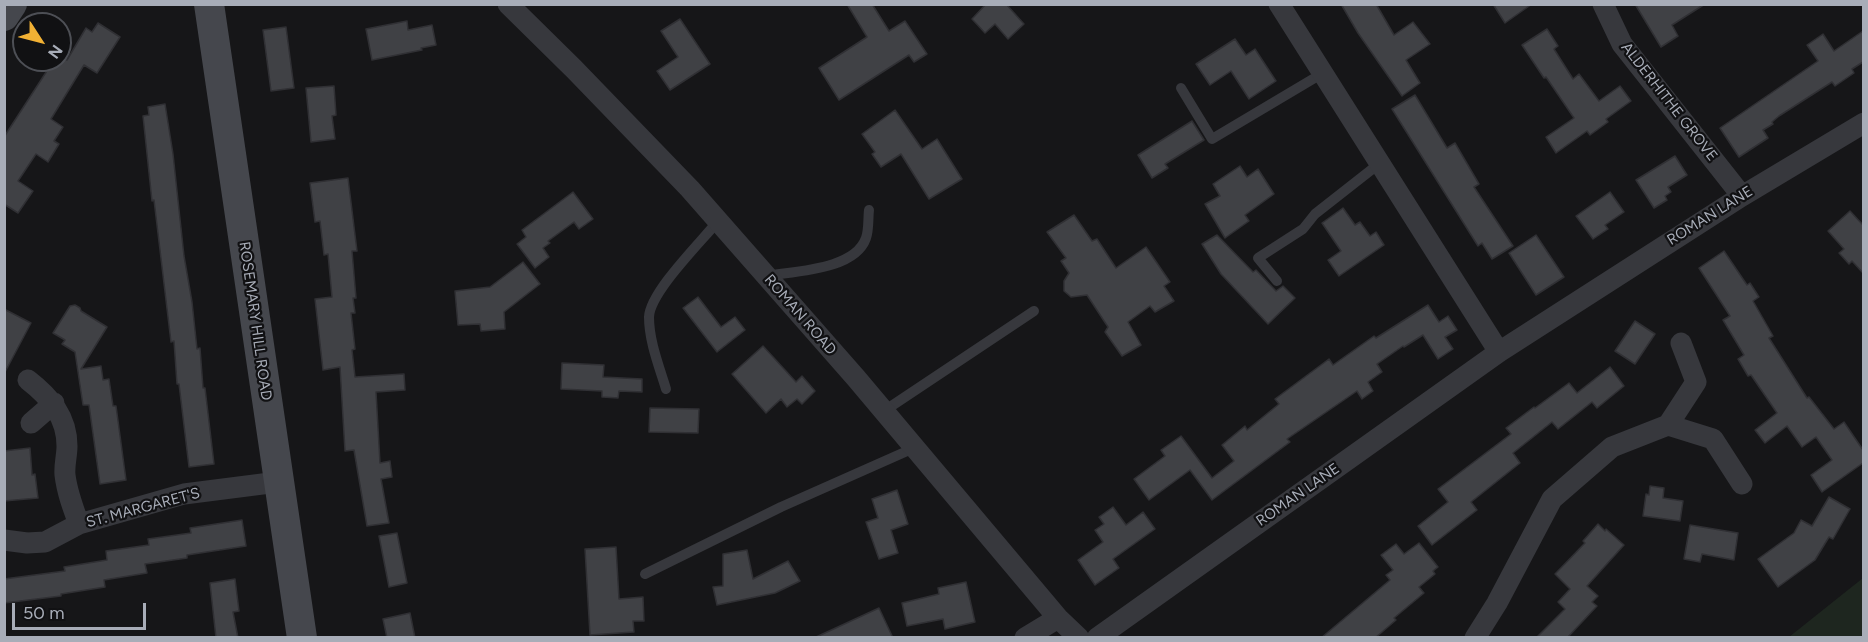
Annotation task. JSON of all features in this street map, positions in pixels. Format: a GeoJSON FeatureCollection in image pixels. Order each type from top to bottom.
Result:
{"type":"FeatureCollection","features":[{"type":"Feature","properties":{"kind":"main road"},"geometry":{"type":"LineString","coordinates":[[4,16],[12,4]]}},
{"type":"Feature","properties":{"kind":"main road","name":"ROSEMARY HILL ROAD"},"geometry":{"type":"LineString","coordinates":[[208,4],[302,638]]}},
{"type":"Feature","properties":{"kind":"street","name":"ROMAN ROAD"},"geometry":{"type":"LineString","coordinates":[[507,4],[574,69],[690,189],[884,411],[1058,618],[1079,638]]}},
{"type":"Feature","properties":{"kind":"street"},"geometry":{"type":"LineString","coordinates":[[1279,4],[1499,352]]}},
{"type":"Feature","properties":{"kind":"street","name":"ALDERHITHE GROVE"},"geometry":{"type":"LineString","coordinates":[[1603,4],[1622,44],[1742,196]]}},
{"type":"Feature","properties":{"kind":"street","name":"ROMAN LANE"},"geometry":{"type":"LineString","coordinates":[[1097,638],[1499,352],[1742,196],[1863,123]]}},
{"type":"Feature","properties":{"kind":"street"},"geometry":{"type":"LineString","coordinates":[[1475,638],[1497,603],[1552,499],[1612,447],[1668,425],[1696,382],[1681,343]]}},
{"type":"Feature","properties":{"kind":"street","name":"ST. MARGARET'S"},"geometry":{"type":"LineString","coordinates":[[28,380],[54,403],[63,423],[67,445],[65,471],[67,492],[79,524]]}},
{"type":"Feature","properties":{"kind":"street"},"geometry":{"type":"LineString","coordinates":[[31,423],[54,403]]}},
{"type":"Feature","properties":{"kind":"street"},"geometry":{"type":"LineString","coordinates":[[1668,425],[1713,440],[1742,484]]}},
{"type":"Feature","properties":{"kind":"street","name":"ST. MARGARET'S"},"geometry":{"type":"LineString","coordinates":[[4,540],[27,543],[45,542],[79,524],[184,494],[278,482]]}},
{"type":"Feature","properties":{"kind":"street"},"geometry":{"type":"LineString","coordinates":[[1025,638],[1058,618]]}},
{"type":"Feature","properties":{"kind":"lane"},"geometry":{"type":"LineString","coordinates":[[1180,88],[1212,140],[1323,73]]}},
{"type":"Feature","properties":{"kind":"lane"},"geometry":{"type":"LineString","coordinates":[[1276,281],[1258,258],[1303,229],[1315,214],[1380,163]]}},
{"type":"Feature","properties":{"kind":"lane"},"geometry":{"type":"LineString","coordinates":[[766,276],[837,264],[856,254],[867,238],[869,210]]}},
{"type":"Feature","properties":{"kind":"lane"},"geometry":{"type":"LineString","coordinates":[[666,389],[651,337],[649,314],[658,291],[718,221]]}},
{"type":"Feature","properties":{"kind":"lane"},"geometry":{"type":"LineString","coordinates":[[884,411],[1034,311]]}},
{"type":"Feature","properties":{"kind":"lane"},"geometry":{"type":"LineString","coordinates":[[645,574],[781,507],[914,447]]}},
{"type":"Feature","properties":{"kind":"shaded area"},"geometry":{"type":"Polygon","coordinates":[[[1863,578],[1863,637],[1789,637],[1863,578]]]}},
{"type":"Feature","properties":{"kind":"building"},"geometry":{"type":"Polygon","coordinates":[[[847,4],[872,4],[889,31],[905,21],[927,54],[914,62],[909,55],[839,100],[819,68],[867,37],[847,4]]]}},
{"type":"Feature","properties":{"kind":"building"},"geometry":{"type":"Polygon","coordinates":[[[986,4],[1006,4],[1024,24],[1008,39],[995,24],[985,33],[972,19],[986,4]]]}},
{"type":"Feature","properties":{"kind":"building"},"geometry":{"type":"Polygon","coordinates":[[[1341,4],[1376,4],[1394,35],[1413,22],[1430,44],[1406,60],[1420,83],[1402,96],[1358,33],[1341,4]]]}},
{"type":"Feature","properties":{"kind":"building"},"geometry":{"type":"Polygon","coordinates":[[[1493,4],[1532,4],[1505,23],[1493,4]]]}},
{"type":"Feature","properties":{"kind":"building"},"geometry":{"type":"Polygon","coordinates":[[[1635,4],[1705,4],[1672,25],[1678,36],[1661,47],[1635,4]]]}},
{"type":"Feature","properties":{"kind":"building"},"geometry":{"type":"Polygon","coordinates":[[[680,19],[710,64],[670,90],[657,71],[678,57],[661,31],[680,19]]]}},
{"type":"Feature","properties":{"kind":"building"},"geometry":{"type":"Polygon","coordinates":[[[407,21],[408,30],[432,25],[436,45],[372,60],[366,29],[407,21]]]}},
{"type":"Feature","properties":{"kind":"building"},"geometry":{"type":"Polygon","coordinates":[[[98,23],[120,37],[97,73],[84,65],[51,119],[63,127],[54,141],[59,144],[48,162],[36,154],[18,181],[33,191],[18,213],[4,204],[4,137],[46,72],[72,72],[72,52],[86,28],[92,32],[98,23]]]}},
{"type":"Feature","properties":{"kind":"building"},"geometry":{"type":"Polygon","coordinates":[[[286,27],[294,88],[271,91],[263,30],[286,27]]]}},
{"type":"Feature","properties":{"kind":"building"},"geometry":{"type":"Polygon","coordinates":[[[1547,29],[1558,46],[1554,49],[1573,79],[1579,74],[1599,101],[1620,86],[1631,101],[1606,119],[1608,122],[1590,135],[1587,131],[1556,153],[1546,137],[1574,118],[1522,45],[1547,29]]]}},
{"type":"Feature","properties":{"kind":"building"},"geometry":{"type":"Polygon","coordinates":[[[1863,31],[1863,62],[1852,69],[1854,73],[1835,86],[1832,82],[1779,116],[1772,122],[1773,124],[1763,130],[1768,138],[1739,157],[1720,128],[1818,61],[1807,45],[1823,34],[1834,51],[1863,31]]]}},
{"type":"Feature","properties":{"kind":"building"},"geometry":{"type":"Polygon","coordinates":[[[1235,39],[1246,55],[1255,49],[1276,81],[1249,99],[1231,71],[1210,85],[1196,64],[1235,39]]]}},
{"type":"Feature","properties":{"kind":"building"},"geometry":{"type":"Polygon","coordinates":[[[334,86],[336,115],[332,116],[335,139],[311,142],[306,88],[334,86]]]}},
{"type":"Feature","properties":{"kind":"building"},"geometry":{"type":"Polygon","coordinates":[[[1415,95],[1447,148],[1455,143],[1479,184],[1474,187],[1513,246],[1492,259],[1482,243],[1478,246],[1392,109],[1415,95]]]}},
{"type":"Feature","properties":{"kind":"building"},"geometry":{"type":"Polygon","coordinates":[[[165,104],[214,464],[189,467],[179,384],[177,384],[174,341],[171,342],[154,200],[152,201],[143,116],[149,115],[148,107],[165,104]]]}},
{"type":"Feature","properties":{"kind":"building"},"geometry":{"type":"Polygon","coordinates":[[[895,110],[922,149],[937,139],[962,179],[929,199],[901,154],[881,167],[872,154],[875,152],[862,134],[895,110]]]}},
{"type":"Feature","properties":{"kind":"building"},"geometry":{"type":"Polygon","coordinates":[[[1192,121],[1204,140],[1165,164],[1168,168],[1152,178],[1138,155],[1192,121]]]}},
{"type":"Feature","properties":{"kind":"building"},"geometry":{"type":"Polygon","coordinates":[[[1675,156],[1687,175],[1668,187],[1671,192],[1665,196],[1667,200],[1654,208],[1636,180],[1675,156]]]}},
{"type":"Feature","properties":{"kind":"building"},"geometry":{"type":"Polygon","coordinates":[[[1240,166],[1247,177],[1258,169],[1274,194],[1245,215],[1249,221],[1225,238],[1205,204],[1220,196],[1213,184],[1240,166]]]}},
{"type":"Feature","properties":{"kind":"building"},"geometry":{"type":"Polygon","coordinates":[[[348,178],[357,251],[352,251],[356,298],[353,298],[355,313],[351,313],[355,377],[404,374],[405,390],[376,392],[380,463],[390,461],[392,477],[381,479],[389,523],[367,526],[354,450],[345,451],[340,367],[323,370],[315,299],[332,297],[328,254],[324,255],[320,221],[315,222],[310,183],[348,178]]]}},
{"type":"Feature","properties":{"kind":"building"},"geometry":{"type":"Polygon","coordinates":[[[573,192],[593,219],[579,229],[574,222],[548,241],[550,243],[543,248],[549,257],[535,268],[517,244],[526,237],[522,230],[573,192]]]}},
{"type":"Feature","properties":{"kind":"building"},"geometry":{"type":"Polygon","coordinates":[[[1610,192],[1624,212],[1605,225],[1608,229],[1593,239],[1576,216],[1610,192]]]}},
{"type":"Feature","properties":{"kind":"building"},"geometry":{"type":"Polygon","coordinates":[[[1343,208],[1355,225],[1360,222],[1370,236],[1376,232],[1384,245],[1339,276],[1328,260],[1341,251],[1322,223],[1343,208]]]}},
{"type":"Feature","properties":{"kind":"building"},"geometry":{"type":"Polygon","coordinates":[[[1850,211],[1863,225],[1863,273],[1852,261],[1849,264],[1839,253],[1844,249],[1828,231],[1850,211]]]}},
{"type":"Feature","properties":{"kind":"building"},"geometry":{"type":"Polygon","coordinates":[[[1074,215],[1092,241],[1097,239],[1116,268],[1146,247],[1170,282],[1164,286],[1174,301],[1155,312],[1150,306],[1128,322],[1141,345],[1122,356],[1105,332],[1108,327],[1087,295],[1071,297],[1064,291],[1064,281],[1069,273],[1061,261],[1066,258],[1047,232],[1074,215]]]}},
{"type":"Feature","properties":{"kind":"building"},"geometry":{"type":"Polygon","coordinates":[[[1217,235],[1253,272],[1256,270],[1276,291],[1283,286],[1295,298],[1268,324],[1221,274],[1202,244],[1217,235]]]}},
{"type":"Feature","properties":{"kind":"building"},"geometry":{"type":"Polygon","coordinates":[[[1536,235],[1564,277],[1536,295],[1509,253],[1536,235]]]}},
{"type":"Feature","properties":{"kind":"building"},"geometry":{"type":"Polygon","coordinates":[[[1724,251],[1747,285],[1750,283],[1759,297],[1753,301],[1773,336],[1769,338],[1807,398],[1809,397],[1834,429],[1844,422],[1863,450],[1863,463],[1822,492],[1811,475],[1832,460],[1816,437],[1802,447],[1787,426],[1765,443],[1755,430],[1777,413],[1751,375],[1748,376],[1738,359],[1744,355],[1723,320],[1730,316],[1699,268],[1724,251]]]}},
{"type":"Feature","properties":{"kind":"building"},"geometry":{"type":"Polygon","coordinates":[[[523,262],[540,284],[504,312],[505,329],[481,331],[480,324],[458,325],[455,291],[490,287],[523,262]]]}},
{"type":"Feature","properties":{"kind":"building"},"geometry":{"type":"Polygon","coordinates":[[[698,297],[721,327],[735,317],[745,330],[717,352],[683,308],[698,297]]]}},
{"type":"Feature","properties":{"kind":"building"},"geometry":{"type":"Polygon","coordinates":[[[75,305],[107,327],[81,369],[101,366],[103,380],[109,379],[113,406],[116,406],[126,480],[100,484],[89,405],[83,405],[75,352],[62,344],[65,340],[53,333],[70,306],[75,305]]]}},
{"type":"Feature","properties":{"kind":"building"},"geometry":{"type":"Polygon","coordinates":[[[1428,305],[1439,322],[1448,316],[1457,330],[1445,337],[1453,349],[1438,359],[1423,335],[1403,346],[1377,364],[1382,372],[1368,382],[1373,391],[1362,399],[1357,391],[1287,439],[1290,442],[1212,500],[1190,470],[1149,500],[1134,479],[1165,456],[1161,450],[1181,436],[1212,478],[1234,461],[1222,445],[1245,426],[1247,430],[1279,404],[1275,399],[1329,359],[1333,365],[1374,336],[1376,338],[1428,305]]]}},
{"type":"Feature","properties":{"kind":"building"},"geometry":{"type":"Polygon","coordinates":[[[4,309],[31,323],[4,374],[4,309]]]}},
{"type":"Feature","properties":{"kind":"building"},"geometry":{"type":"Polygon","coordinates":[[[1635,321],[1655,334],[1635,364],[1615,351],[1635,321]]]}},
{"type":"Feature","properties":{"kind":"building"},"geometry":{"type":"Polygon","coordinates":[[[763,346],[796,382],[802,376],[815,391],[802,404],[797,399],[787,407],[781,399],[766,413],[732,374],[763,346]]]}},
{"type":"Feature","properties":{"kind":"building"},"geometry":{"type":"Polygon","coordinates":[[[562,363],[604,365],[603,377],[642,379],[642,392],[619,391],[618,398],[602,397],[602,391],[561,389],[562,363]]]}},
{"type":"Feature","properties":{"kind":"building"},"geometry":{"type":"Polygon","coordinates":[[[1610,367],[1624,386],[1597,408],[1592,402],[1558,429],[1552,422],[1513,453],[1520,463],[1471,502],[1477,510],[1432,545],[1418,526],[1448,502],[1438,489],[1511,434],[1506,428],[1534,407],[1569,383],[1577,393],[1610,367]]]}},
{"type":"Feature","properties":{"kind":"building"},"geometry":{"type":"Polygon","coordinates":[[[650,408],[699,409],[698,433],[649,432],[650,408]]]}},
{"type":"Feature","properties":{"kind":"building"},"geometry":{"type":"Polygon","coordinates":[[[30,448],[32,475],[35,474],[38,498],[4,501],[4,451],[30,448]]]}},
{"type":"Feature","properties":{"kind":"building"},"geometry":{"type":"Polygon","coordinates":[[[1650,486],[1664,488],[1663,498],[1683,501],[1680,521],[1643,516],[1646,494],[1649,495],[1650,486]]]}},
{"type":"Feature","properties":{"kind":"building"},"geometry":{"type":"Polygon","coordinates":[[[897,490],[908,524],[891,530],[898,553],[879,559],[866,522],[878,518],[872,499],[897,490]]]}},
{"type":"Feature","properties":{"kind":"building"},"geometry":{"type":"Polygon","coordinates":[[[1829,497],[1850,509],[1833,539],[1829,537],[1815,560],[1778,587],[1758,559],[1794,533],[1801,520],[1812,526],[1829,497]]]}},
{"type":"Feature","properties":{"kind":"building"},"geometry":{"type":"Polygon","coordinates":[[[1113,507],[1126,525],[1143,512],[1155,529],[1113,559],[1119,568],[1095,585],[1078,560],[1103,542],[1095,530],[1104,524],[1099,517],[1113,507]]]}},
{"type":"Feature","properties":{"kind":"building"},"geometry":{"type":"Polygon","coordinates":[[[242,520],[246,546],[145,564],[147,573],[104,580],[105,587],[61,594],[61,596],[4,603],[4,579],[65,571],[64,567],[107,560],[106,551],[149,545],[148,539],[191,533],[190,528],[242,520]]]}},
{"type":"Feature","properties":{"kind":"building"},"geometry":{"type":"Polygon","coordinates":[[[1598,524],[1624,545],[1587,586],[1598,596],[1592,602],[1597,606],[1567,638],[1536,638],[1565,609],[1558,602],[1570,589],[1555,574],[1585,543],[1583,541],[1598,524]]]}},
{"type":"Feature","properties":{"kind":"building"},"geometry":{"type":"Polygon","coordinates":[[[1690,525],[1738,533],[1734,560],[1702,554],[1700,562],[1684,559],[1690,525]]]}},
{"type":"Feature","properties":{"kind":"building"},"geometry":{"type":"Polygon","coordinates":[[[397,533],[407,583],[389,587],[379,536],[397,533]]]}},
{"type":"Feature","properties":{"kind":"building"},"geometry":{"type":"Polygon","coordinates":[[[1419,543],[1438,567],[1433,571],[1435,574],[1419,587],[1424,593],[1394,618],[1396,620],[1375,638],[1321,638],[1390,580],[1386,575],[1393,570],[1381,555],[1396,544],[1404,554],[1419,543]]]}},
{"type":"Feature","properties":{"kind":"building"},"geometry":{"type":"Polygon","coordinates":[[[616,547],[619,599],[643,597],[644,621],[633,621],[634,632],[590,635],[585,549],[616,547]]]}},
{"type":"Feature","properties":{"kind":"building"},"geometry":{"type":"Polygon","coordinates":[[[747,550],[753,579],[788,561],[800,581],[775,593],[717,605],[713,587],[723,586],[723,554],[747,550]]]}},
{"type":"Feature","properties":{"kind":"building"},"geometry":{"type":"Polygon","coordinates":[[[235,579],[239,611],[233,612],[238,638],[216,638],[210,583],[235,579]]]}},
{"type":"Feature","properties":{"kind":"building"},"geometry":{"type":"Polygon","coordinates":[[[966,582],[975,622],[945,629],[943,619],[907,626],[902,603],[939,594],[938,588],[966,582]]]}},
{"type":"Feature","properties":{"kind":"building"},"geometry":{"type":"Polygon","coordinates":[[[879,608],[893,638],[814,638],[879,608]]]}},
{"type":"Feature","properties":{"kind":"building"},"geometry":{"type":"Polygon","coordinates":[[[410,613],[415,638],[387,638],[383,619],[410,613]]]}}]}
